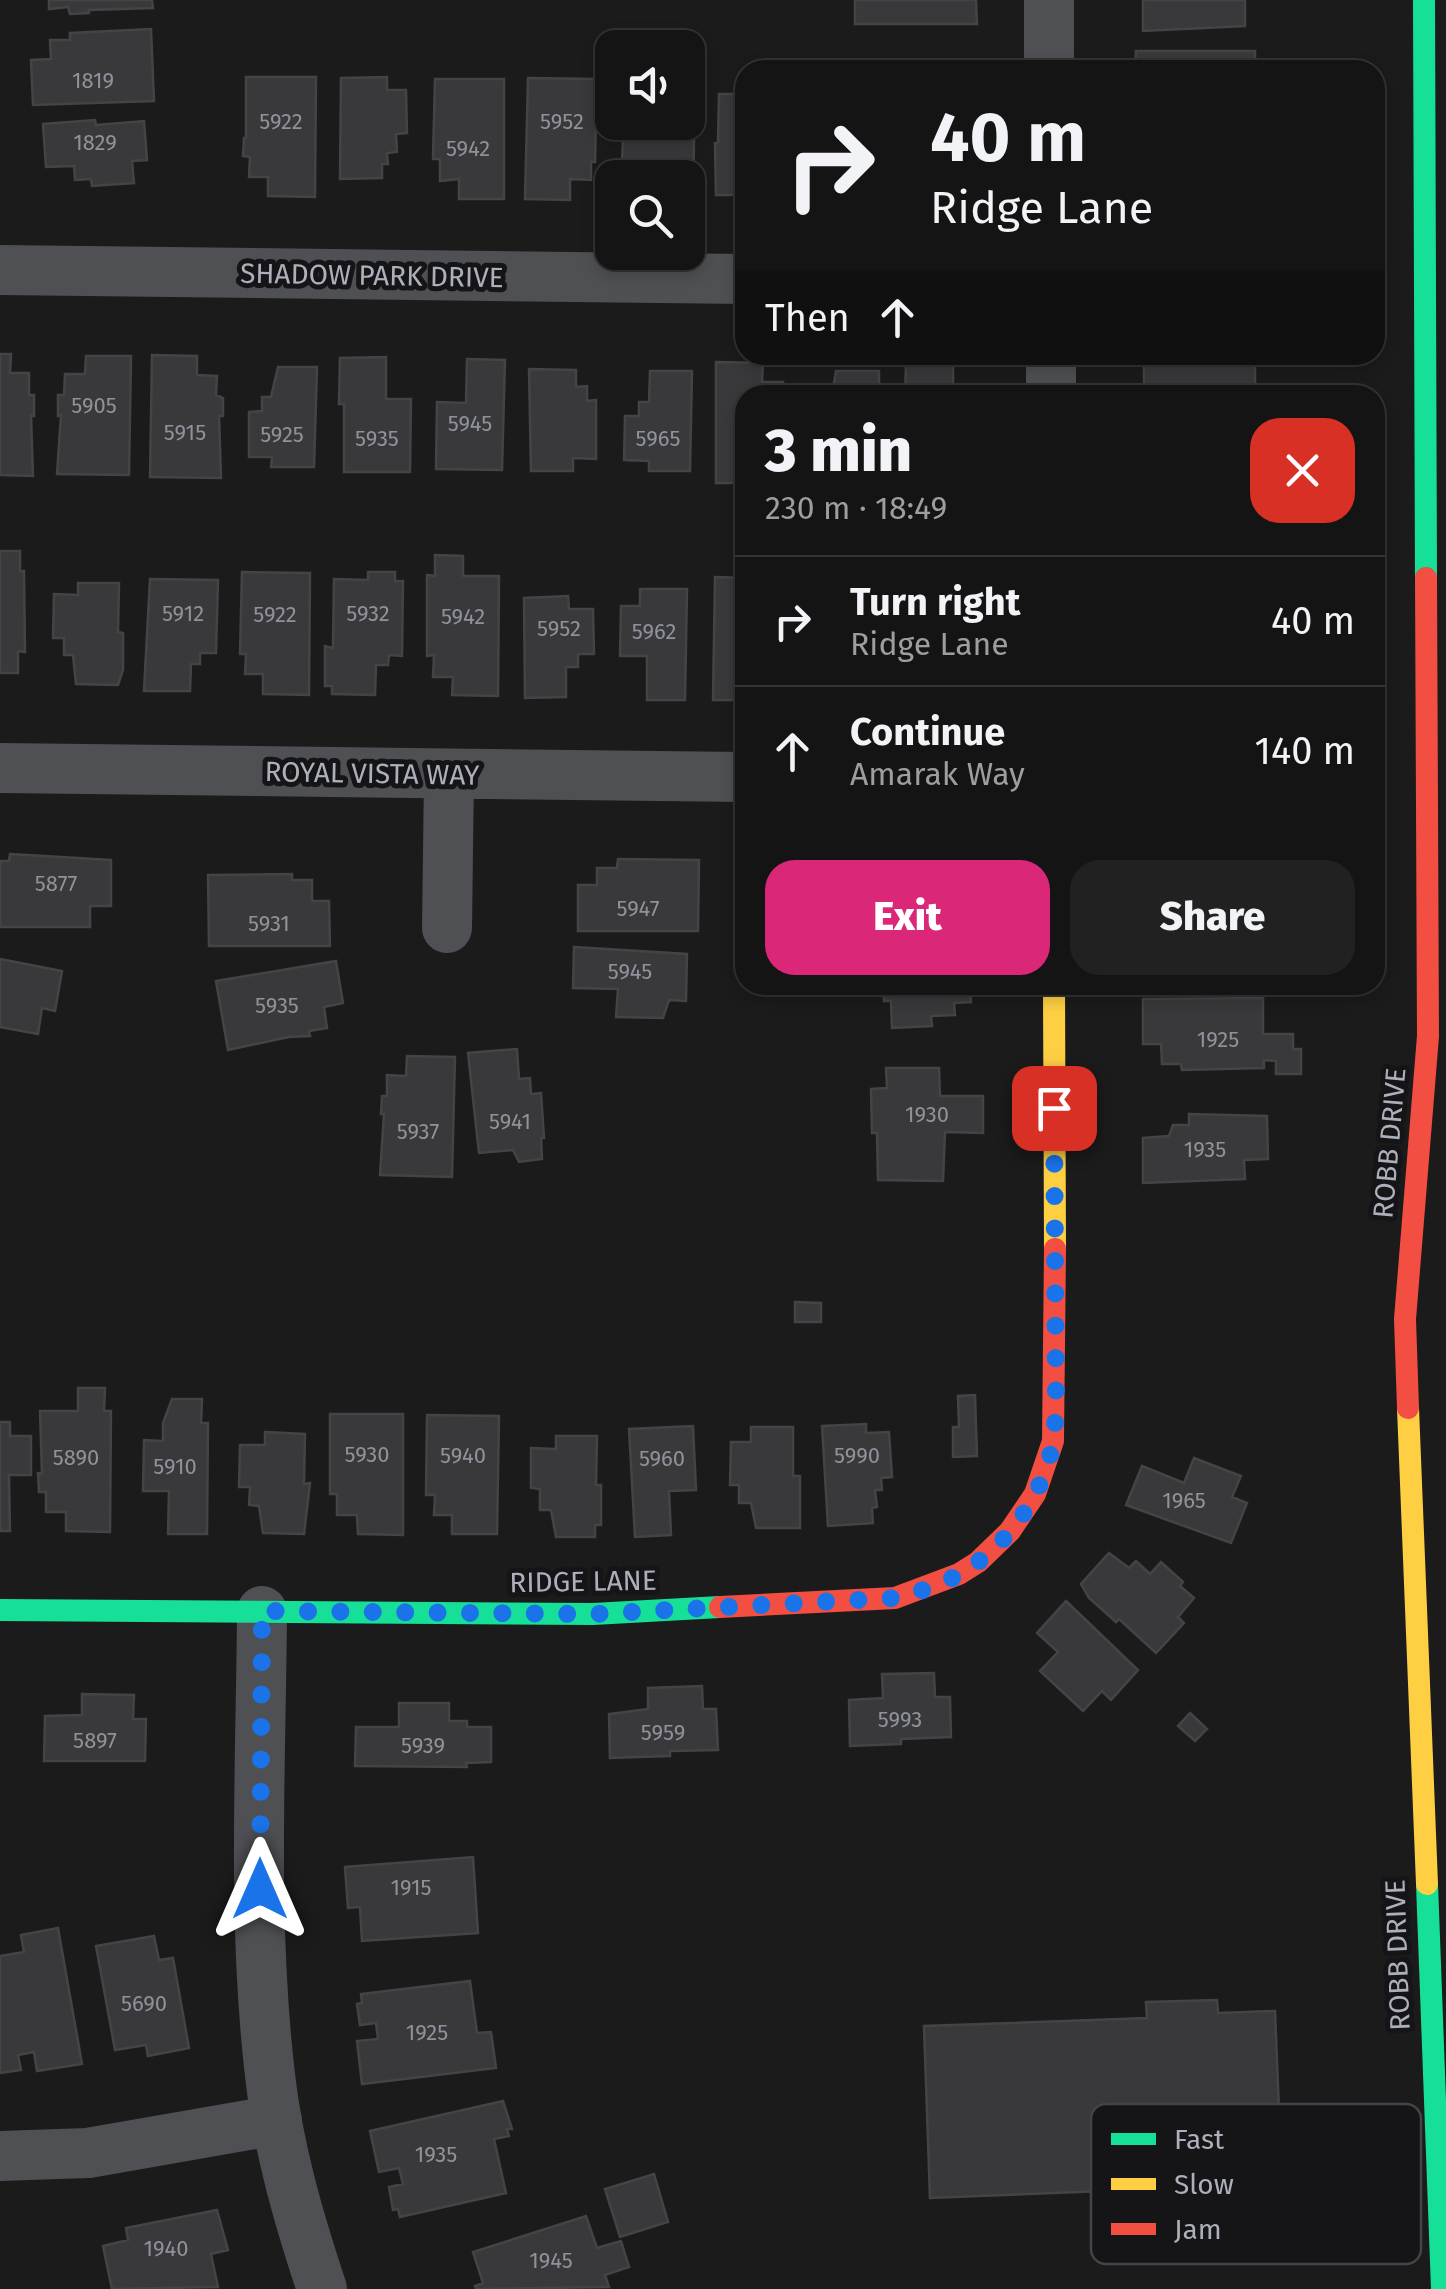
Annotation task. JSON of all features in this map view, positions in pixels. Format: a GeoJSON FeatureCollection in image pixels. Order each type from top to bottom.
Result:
{"type":"FeatureCollection","features":[{"type":"Feature","properties":{"kind":"main road","name":"ROBB DRIVE"},"geometry":{"type":"LineString","coordinates":[[1431,1],[1428,1036],[1405,1319],[1432,1693],[1442,2289]]}},
{"type":"Feature","properties":{"kind":"main road","name":"RIDGE LANE"},"geometry":{"type":"LineString","coordinates":[[0,1610],[593,1614],[894,1598],[941,1584],[978,1562],[1010,1533],[1035,1496],[1051,1452],[1056,1406],[1054,995]]}},
{"type":"Feature","properties":{"kind":"street"},"geometry":{"type":"LineString","coordinates":[[1049,0],[1049,60]]}},
{"type":"Feature","properties":{"kind":"street","name":"SHADOW PARK DRIVE"},"geometry":{"type":"LineString","coordinates":[[0,270],[735,280]]}},
{"type":"Feature","properties":{"kind":"street","name":"ROYAL VISTA WAY"},"geometry":{"type":"LineString","coordinates":[[0,768],[735,778]]}},
{"type":"Feature","properties":{"kind":"street"},"geometry":{"type":"LineString","coordinates":[[447,928],[449,774]]}},
{"type":"Feature","properties":{"kind":"street"},"geometry":{"type":"LineString","coordinates":[[262,1611],[260,1969],[277,2120],[301,2226],[322,2289]]}},
{"type":"Feature","properties":{"kind":"street"},"geometry":{"type":"LineString","coordinates":[[0,2156],[88,2152],[277,2120]]}},
{"type":"Feature","properties":{"kind":"building"},"geometry":{"type":"Polygon","coordinates":[[[49,0],[152,0],[153,8],[70,14],[68,7],[49,9],[49,0]]]}},
{"type":"Feature","properties":{"kind":"building"},"geometry":{"type":"Polygon","coordinates":[[[855,0],[976,0],[977,24],[855,24],[855,0]]]}},
{"type":"Feature","properties":{"kind":"building"},"geometry":{"type":"Polygon","coordinates":[[[1143,0],[1245,0],[1245,26],[1143,31],[1143,0]]]}},
{"type":"Feature","properties":{"kind":"building"},"geometry":{"type":"Polygon","coordinates":[[[151,29],[154,101],[33,105],[31,60],[51,59],[50,40],[70,40],[70,33],[151,29]]]}},
{"type":"Feature","properties":{"kind":"building"},"geometry":{"type":"Polygon","coordinates":[[[1136,51],[1255,51],[1255,60],[1136,60],[1136,51]]]}},
{"type":"Feature","properties":{"kind":"building"},"geometry":{"type":"Polygon","coordinates":[[[246,77],[316,77],[315,197],[268,196],[268,177],[249,177],[250,157],[243,156],[246,77]]]}},
{"type":"Feature","properties":{"kind":"building"},"geometry":{"type":"Polygon","coordinates":[[[387,77],[387,90],[406,90],[407,133],[396,134],[397,152],[387,153],[388,164],[382,164],[382,178],[340,179],[341,78],[387,77]]]}},
{"type":"Feature","properties":{"kind":"building"},"geometry":{"type":"Polygon","coordinates":[[[528,78],[595,79],[595,162],[591,162],[591,180],[570,179],[570,200],[525,199],[528,78]]]}},
{"type":"Feature","properties":{"kind":"building"},"geometry":{"type":"Polygon","coordinates":[[[435,79],[504,79],[504,199],[459,199],[459,179],[440,181],[440,159],[433,159],[435,79]]]}},
{"type":"Feature","properties":{"kind":"building"},"geometry":{"type":"Polygon","coordinates":[[[719,94],[735,94],[735,195],[716,195],[719,94]]]}},
{"type":"Feature","properties":{"kind":"building"},"geometry":{"type":"Polygon","coordinates":[[[95,120],[96,125],[144,121],[147,160],[132,161],[134,183],[92,186],[91,179],[75,180],[74,166],[46,167],[43,124],[95,120]]]}},
{"type":"Feature","properties":{"kind":"building"},"geometry":{"type":"Polygon","coordinates":[[[623,140],[694,140],[694,160],[622,160],[623,140]]]}},
{"type":"Feature","properties":{"kind":"building"},"geometry":{"type":"Polygon","coordinates":[[[0,354],[11,354],[10,373],[29,373],[29,395],[34,395],[33,476],[0,475],[0,354]]]}},
{"type":"Feature","properties":{"kind":"building"},"geometry":{"type":"Polygon","coordinates":[[[152,355],[197,356],[197,375],[217,376],[216,395],[223,398],[223,416],[219,416],[221,478],[150,477],[152,355]]]}},
{"type":"Feature","properties":{"kind":"building"},"geometry":{"type":"Polygon","coordinates":[[[86,356],[131,356],[129,475],[57,474],[61,415],[58,416],[58,395],[64,395],[65,374],[85,374],[86,356]]]}},
{"type":"Feature","properties":{"kind":"building"},"geometry":{"type":"Polygon","coordinates":[[[386,357],[386,399],[411,399],[410,472],[344,472],[340,358],[386,357]]]}},
{"type":"Feature","properties":{"kind":"building"},"geometry":{"type":"Polygon","coordinates":[[[467,359],[505,360],[502,470],[436,469],[437,402],[466,403],[467,359]]]}},
{"type":"Feature","properties":{"kind":"building"},"geometry":{"type":"Polygon","coordinates":[[[716,362],[763,365],[762,382],[783,385],[735,385],[735,483],[716,483],[716,362]]]}},
{"type":"Feature","properties":{"kind":"building"},"geometry":{"type":"Polygon","coordinates":[[[906,365],[953,365],[953,385],[905,385],[906,365]]]}},
{"type":"Feature","properties":{"kind":"building"},"geometry":{"type":"Polygon","coordinates":[[[1144,365],[1255,365],[1255,385],[1144,385],[1144,365]]]}},
{"type":"Feature","properties":{"kind":"building"},"geometry":{"type":"Polygon","coordinates":[[[278,367],[317,367],[314,467],[271,467],[272,457],[249,457],[249,412],[262,411],[262,397],[271,397],[278,367]]]}},
{"type":"Feature","properties":{"kind":"building"},"geometry":{"type":"Polygon","coordinates":[[[529,369],[576,370],[576,387],[587,386],[587,401],[596,400],[596,459],[573,458],[573,471],[531,471],[529,369]]]}},
{"type":"Feature","properties":{"kind":"building"},"geometry":{"type":"Polygon","coordinates":[[[650,371],[692,371],[690,471],[649,471],[649,461],[624,460],[625,416],[639,416],[639,402],[649,402],[650,371]]]}},
{"type":"Feature","properties":{"kind":"building"},"geometry":{"type":"Polygon","coordinates":[[[836,371],[879,371],[879,385],[834,385],[836,371]]]}},
{"type":"Feature","properties":{"kind":"building"},"geometry":{"type":"Polygon","coordinates":[[[0,551],[20,551],[20,571],[24,571],[25,652],[18,651],[18,673],[0,673],[0,551]]]}},
{"type":"Feature","properties":{"kind":"building"},"geometry":{"type":"Polygon","coordinates":[[[435,555],[463,556],[463,576],[499,576],[498,696],[452,695],[453,677],[433,677],[434,655],[427,656],[427,575],[435,576],[435,555]]]}},
{"type":"Feature","properties":{"kind":"building"},"geometry":{"type":"Polygon","coordinates":[[[242,572],[310,573],[309,695],[263,694],[263,674],[245,674],[246,654],[240,654],[242,572]]]}},
{"type":"Feature","properties":{"kind":"building"},"geometry":{"type":"Polygon","coordinates":[[[368,572],[395,572],[395,581],[403,581],[402,656],[389,655],[388,665],[376,665],[375,695],[332,694],[332,686],[325,686],[325,646],[333,648],[334,579],[368,580],[368,572]]]}},
{"type":"Feature","properties":{"kind":"building"},"geometry":{"type":"Polygon","coordinates":[[[715,577],[735,578],[735,700],[713,700],[715,577]]]}},
{"type":"Feature","properties":{"kind":"building"},"geometry":{"type":"Polygon","coordinates":[[[150,579],[218,580],[216,653],[200,653],[200,664],[191,664],[190,691],[144,691],[150,579]]]}},
{"type":"Feature","properties":{"kind":"building"},"geometry":{"type":"Polygon","coordinates":[[[78,583],[119,583],[118,632],[123,633],[123,670],[118,685],[76,684],[73,655],[64,655],[64,638],[53,638],[54,594],[78,595],[78,583]]]}},
{"type":"Feature","properties":{"kind":"building"},"geometry":{"type":"Polygon","coordinates":[[[640,589],[687,589],[685,700],[647,700],[647,656],[620,656],[621,606],[640,606],[640,589]]]}},
{"type":"Feature","properties":{"kind":"building"},"geometry":{"type":"Polygon","coordinates":[[[568,596],[569,609],[593,609],[594,654],[578,654],[578,667],[566,667],[566,697],[525,698],[524,598],[568,596]]]}},
{"type":"Feature","properties":{"kind":"building"},"geometry":{"type":"Polygon","coordinates":[[[10,854],[111,860],[111,906],[90,906],[90,927],[0,927],[0,861],[9,861],[10,854]]]}},
{"type":"Feature","properties":{"kind":"building"},"geometry":{"type":"Polygon","coordinates":[[[618,859],[699,860],[698,931],[578,931],[578,885],[597,885],[597,868],[617,868],[618,859]]]}},
{"type":"Feature","properties":{"kind":"building"},"geometry":{"type":"Polygon","coordinates":[[[292,874],[292,880],[312,880],[312,901],[329,901],[330,946],[209,946],[208,875],[292,874]]]}},
{"type":"Feature","properties":{"kind":"building"},"geometry":{"type":"Polygon","coordinates":[[[574,947],[687,954],[686,1001],[669,1000],[663,1018],[616,1017],[618,989],[573,988],[574,947]]]}},
{"type":"Feature","properties":{"kind":"building"},"geometry":{"type":"Polygon","coordinates":[[[0,959],[62,971],[55,1011],[42,1008],[38,1034],[0,1027],[0,959]]]}},
{"type":"Feature","properties":{"kind":"building"},"geometry":{"type":"Polygon","coordinates":[[[336,961],[343,1003],[324,1007],[327,1028],[309,1031],[310,1036],[228,1050],[216,981],[336,961]]]}},
{"type":"Feature","properties":{"kind":"building"},"geometry":{"type":"Polygon","coordinates":[[[884,995],[971,995],[971,1002],[954,1003],[955,1015],[931,1016],[932,1026],[892,1028],[891,1001],[884,1001],[884,995]]]}},
{"type":"Feature","properties":{"kind":"building"},"geometry":{"type":"Polygon","coordinates":[[[1263,998],[1263,1034],[1293,1034],[1293,1049],[1301,1049],[1301,1074],[1276,1074],[1276,1061],[1264,1060],[1264,1068],[1182,1070],[1181,1064],[1162,1064],[1161,1044],[1143,1044],[1143,999],[1263,998]]]}},
{"type":"Feature","properties":{"kind":"building"},"geometry":{"type":"Polygon","coordinates":[[[517,1049],[519,1079],[530,1078],[531,1094],[541,1093],[544,1138],[542,1159],[519,1162],[513,1150],[479,1153],[468,1053],[517,1049]]]}},
{"type":"Feature","properties":{"kind":"building"},"geometry":{"type":"Polygon","coordinates":[[[407,1056],[455,1057],[452,1177],[380,1175],[382,1096],[387,1096],[387,1075],[406,1076],[407,1056]]]}},
{"type":"Feature","properties":{"kind":"building"},"geometry":{"type":"Polygon","coordinates":[[[886,1068],[939,1068],[940,1096],[983,1096],[983,1133],[945,1132],[943,1181],[878,1180],[871,1089],[887,1088],[886,1068]]]}},
{"type":"Feature","properties":{"kind":"building"},"geometry":{"type":"Polygon","coordinates":[[[1189,1114],[1267,1116],[1268,1159],[1244,1160],[1245,1179],[1143,1183],[1143,1138],[1169,1136],[1173,1125],[1189,1125],[1189,1114]]]}},
{"type":"Feature","properties":{"kind":"building"},"geometry":{"type":"Polygon","coordinates":[[[795,1302],[821,1303],[821,1322],[795,1322],[795,1302]]]}},
{"type":"Feature","properties":{"kind":"building"},"geometry":{"type":"Polygon","coordinates":[[[78,1388],[105,1388],[104,1411],[111,1411],[110,1532],[66,1531],[66,1512],[46,1512],[46,1492],[39,1492],[40,1411],[78,1411],[78,1388]]]}},
{"type":"Feature","properties":{"kind":"building"},"geometry":{"type":"Polygon","coordinates":[[[975,1395],[977,1456],[953,1457],[953,1427],[959,1427],[958,1396],[975,1395]]]}},
{"type":"Feature","properties":{"kind":"building"},"geometry":{"type":"Polygon","coordinates":[[[172,1399],[202,1399],[201,1423],[208,1423],[207,1534],[168,1534],[169,1491],[143,1491],[144,1440],[163,1441],[163,1423],[172,1399]]]}},
{"type":"Feature","properties":{"kind":"building"},"geometry":{"type":"Polygon","coordinates":[[[330,1414],[403,1414],[403,1535],[358,1534],[357,1515],[337,1515],[337,1494],[330,1494],[330,1414]]]}},
{"type":"Feature","properties":{"kind":"building"},"geometry":{"type":"Polygon","coordinates":[[[427,1415],[499,1416],[497,1534],[452,1534],[452,1515],[434,1515],[435,1495],[426,1495],[427,1415]]]}},
{"type":"Feature","properties":{"kind":"building"},"geometry":{"type":"Polygon","coordinates":[[[0,1422],[10,1422],[10,1436],[31,1436],[31,1475],[9,1475],[10,1531],[0,1531],[0,1422]]]}},
{"type":"Feature","properties":{"kind":"building"},"geometry":{"type":"Polygon","coordinates":[[[866,1424],[866,1433],[889,1432],[892,1477],[881,1478],[882,1490],[875,1490],[877,1507],[872,1508],[873,1523],[828,1526],[822,1426],[866,1424]]]}},
{"type":"Feature","properties":{"kind":"building"},"geometry":{"type":"Polygon","coordinates":[[[693,1426],[696,1490],[669,1491],[671,1535],[635,1537],[629,1429],[693,1426]]]}},
{"type":"Feature","properties":{"kind":"building"},"geometry":{"type":"Polygon","coordinates":[[[751,1427],[793,1427],[793,1476],[800,1476],[800,1528],[756,1528],[751,1503],[739,1503],[739,1485],[730,1485],[731,1442],[751,1442],[751,1427]]]}},
{"type":"Feature","properties":{"kind":"building"},"geometry":{"type":"Polygon","coordinates":[[[265,1432],[305,1434],[304,1484],[310,1483],[304,1534],[263,1533],[259,1506],[249,1505],[250,1487],[239,1487],[240,1445],[265,1445],[265,1432]]]}},
{"type":"Feature","properties":{"kind":"building"},"geometry":{"type":"Polygon","coordinates":[[[556,1436],[597,1436],[596,1485],[601,1485],[601,1525],[595,1525],[595,1537],[556,1537],[551,1510],[540,1510],[540,1489],[531,1488],[531,1448],[556,1449],[556,1436]]]}},
{"type":"Feature","properties":{"kind":"building"},"geometry":{"type":"Polygon","coordinates":[[[1194,1458],[1241,1476],[1232,1497],[1247,1503],[1231,1543],[1126,1505],[1142,1466],[1184,1483],[1194,1458]]]}},
{"type":"Feature","properties":{"kind":"building"},"geometry":{"type":"Polygon","coordinates":[[[1109,1553],[1129,1568],[1136,1561],[1150,1574],[1161,1562],[1194,1598],[1178,1617],[1184,1623],[1156,1653],[1089,1598],[1081,1584],[1109,1553]]]}},
{"type":"Feature","properties":{"kind":"building"},"geometry":{"type":"Polygon","coordinates":[[[1066,1601],[1138,1670],[1111,1700],[1102,1691],[1083,1711],[1040,1671],[1058,1652],[1037,1633],[1066,1601]]]}},
{"type":"Feature","properties":{"kind":"building"},"geometry":{"type":"Polygon","coordinates":[[[934,1673],[935,1697],[950,1697],[951,1737],[850,1746],[849,1700],[883,1698],[882,1674],[934,1673]]]}},
{"type":"Feature","properties":{"kind":"building"},"geometry":{"type":"Polygon","coordinates":[[[702,1686],[703,1709],[716,1709],[718,1750],[610,1758],[609,1714],[648,1709],[648,1688],[702,1686]]]}},
{"type":"Feature","properties":{"kind":"building"},"geometry":{"type":"Polygon","coordinates":[[[82,1694],[134,1695],[133,1719],[146,1719],[145,1761],[44,1761],[45,1716],[82,1715],[82,1694]]]}},
{"type":"Feature","properties":{"kind":"building"},"geometry":{"type":"Polygon","coordinates":[[[399,1703],[449,1703],[449,1721],[467,1721],[467,1727],[491,1727],[491,1762],[466,1763],[467,1767],[355,1766],[356,1727],[399,1727],[399,1703]]]}},
{"type":"Feature","properties":{"kind":"building"},"geometry":{"type":"Polygon","coordinates":[[[1190,1713],[1207,1729],[1195,1741],[1178,1726],[1190,1713]]]}},
{"type":"Feature","properties":{"kind":"building"},"geometry":{"type":"Polygon","coordinates":[[[473,1857],[478,1933],[362,1941],[360,1907],[348,1908],[345,1867],[473,1857]]]}},
{"type":"Feature","properties":{"kind":"building"},"geometry":{"type":"Polygon","coordinates":[[[58,1928],[82,2064],[37,2071],[34,2052],[18,2055],[21,2070],[0,2073],[0,1956],[24,1952],[21,1935],[58,1928]]]}},
{"type":"Feature","properties":{"kind":"building"},"geometry":{"type":"Polygon","coordinates":[[[154,1936],[159,1960],[173,1958],[189,2048],[148,2056],[146,2045],[115,2050],[96,1946],[154,1936]]]}},
{"type":"Feature","properties":{"kind":"building"},"geometry":{"type":"Polygon","coordinates":[[[470,1981],[477,2033],[491,2032],[496,2068],[362,2084],[357,2041],[378,2039],[376,2023],[360,2025],[357,2004],[362,2003],[361,1994],[470,1981]]]}},
{"type":"Feature","properties":{"kind":"building"},"geometry":{"type":"Polygon","coordinates":[[[1217,2000],[1218,2013],[1275,2011],[1279,2104],[1091,2104],[1091,2192],[930,2198],[924,2026],[1147,2018],[1146,2002],[1217,2000]]]}},
{"type":"Feature","properties":{"kind":"building"},"geometry":{"type":"Polygon","coordinates":[[[503,2101],[512,2129],[507,2129],[509,2136],[494,2139],[506,2193],[400,2217],[398,2209],[393,2210],[389,2187],[403,2184],[399,2168],[379,2172],[370,2131],[503,2101]]]}},
{"type":"Feature","properties":{"kind":"building"},"geometry":{"type":"Polygon","coordinates":[[[654,2174],[668,2222],[620,2237],[605,2189],[654,2174]]]}},
{"type":"Feature","properties":{"kind":"building"},"geometry":{"type":"Polygon","coordinates":[[[217,2210],[228,2250],[211,2254],[218,2287],[112,2289],[103,2246],[128,2240],[126,2228],[217,2210]]]}},
{"type":"Feature","properties":{"kind":"building"},"geometry":{"type":"Polygon","coordinates":[[[586,2216],[597,2248],[621,2241],[629,2267],[605,2275],[609,2287],[476,2289],[483,2283],[473,2252],[586,2216]]]}},
{"type":"Feature","properties":{"kind":"traffic: fast"},"geometry":{"type":"LineString","coordinates":[[1424,0],[1426,578]]}},
{"type":"Feature","properties":{"kind":"traffic: fast"},"geometry":{"type":"LineString","coordinates":[[0,1610],[593,1614],[720,1607]]}},
{"type":"Feature","properties":{"kind":"traffic: fast"},"geometry":{"type":"LineString","coordinates":[[1427,1884],[1442,2289]]}},
{"type":"Feature","properties":{"kind":"traffic: slow"},"geometry":{"type":"LineString","coordinates":[[1054,995],[1055,1249]]}},
{"type":"Feature","properties":{"kind":"traffic: slow"},"geometry":{"type":"LineString","coordinates":[[1408,1408],[1427,1884]]}},
{"type":"Feature","properties":{"kind":"traffic: jam"},"geometry":{"type":"LineString","coordinates":[[1408,1408],[1405,1319],[1428,1036],[1426,578]]}},
{"type":"Feature","properties":{"kind":"traffic: jam"},"geometry":{"type":"LineString","coordinates":[[720,1607],[895,1598],[959,1574],[978,1562],[1010,1531],[1035,1494],[1053,1441],[1055,1249]]}},
{"type":"Feature","properties":{"kind":"route"},"geometry":{"type":"LineString","coordinates":[[260,1889],[262,1611],[593,1614],[894,1598],[941,1584],[978,1562],[1010,1533],[1035,1496],[1051,1452],[1056,1406],[1054,1108]]}}]}
